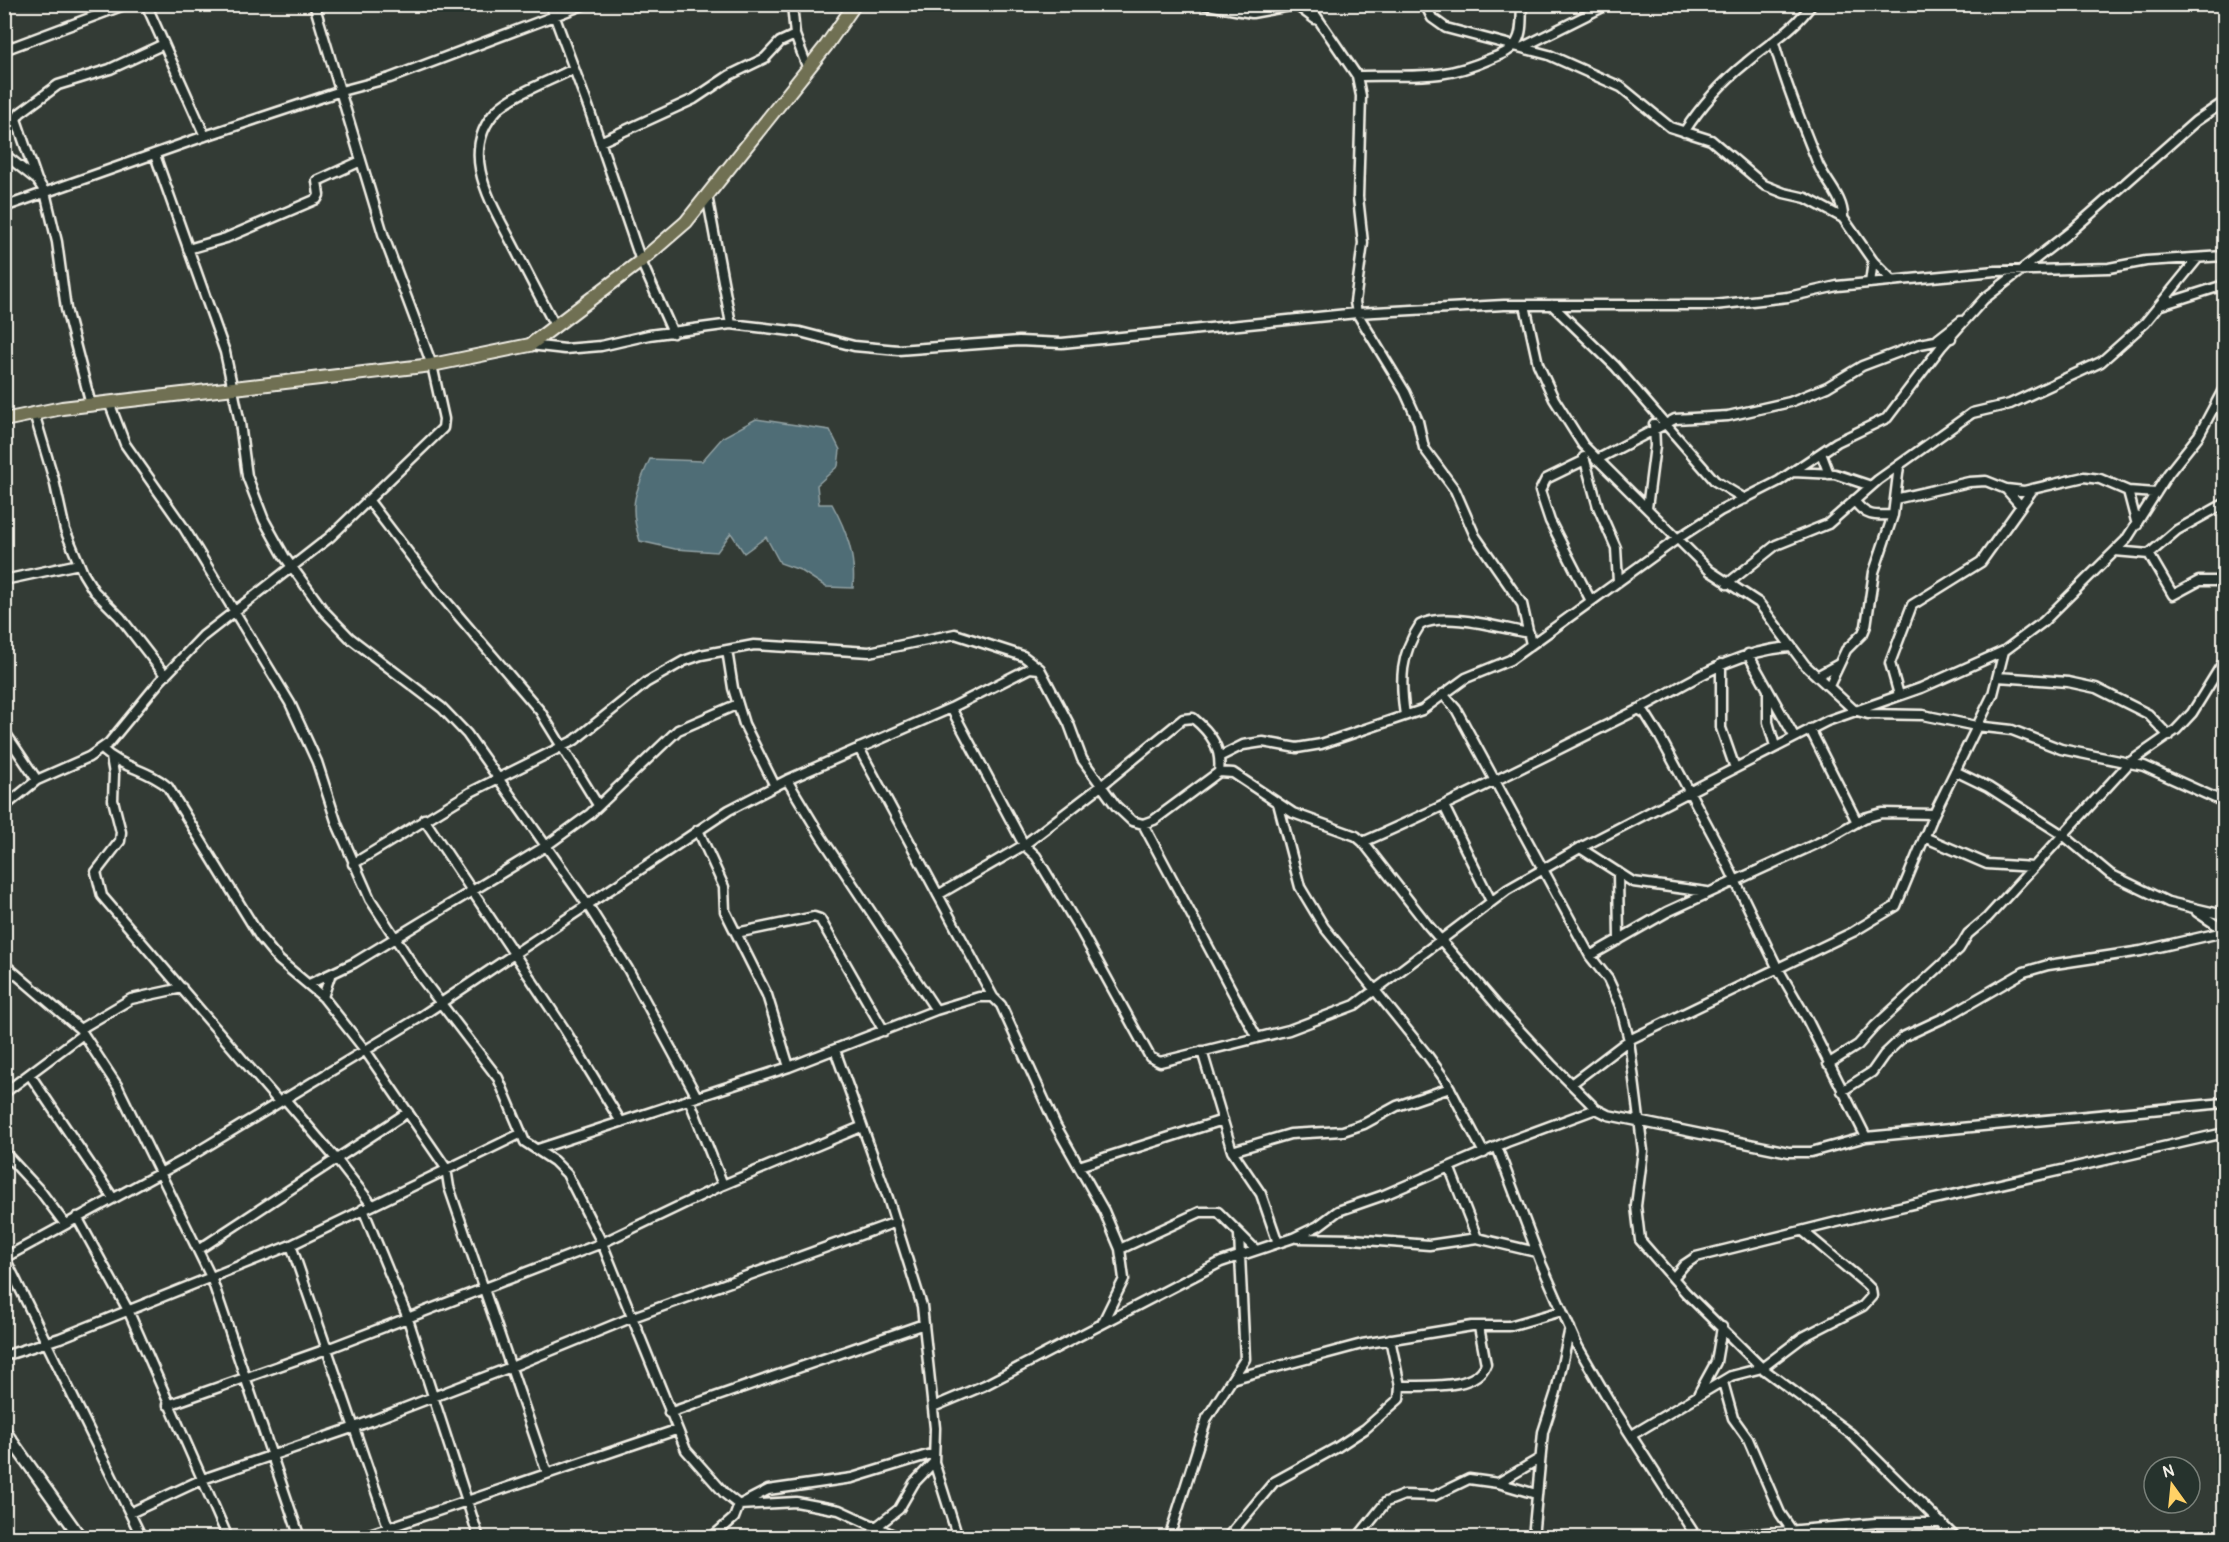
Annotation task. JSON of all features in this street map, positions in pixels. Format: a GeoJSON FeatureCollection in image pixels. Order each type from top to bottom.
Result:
{"type":"FeatureCollection","features":[{"type":"Feature","properties":{"kind":"main road"},"geometry":{"type":"LineString","coordinates":[[4,420],[34,413],[109,402],[432,365],[530,345],[641,261],[686,222],[808,69],[853,6]]}},
{"type":"Feature","properties":{"kind":"street"},"geometry":{"type":"LineString","coordinates":[[4,50],[128,4]]}},
{"type":"Feature","properties":{"kind":"street"},"geometry":{"type":"LineString","coordinates":[[146,4],[205,136]]}},
{"type":"Feature","properties":{"kind":"street"},"geometry":{"type":"LineString","coordinates":[[4,807],[36,780],[102,749],[136,712],[165,675],[235,609],[291,568],[369,501],[442,428],[444,419],[432,365],[384,237],[314,4]]}},
{"type":"Feature","properties":{"kind":"street"},"geometry":{"type":"LineString","coordinates":[[550,4],[552,16],[600,142],[641,261],[673,333]]}},
{"type":"Feature","properties":{"kind":"street"},"geometry":{"type":"LineString","coordinates":[[4,207],[205,136],[341,91],[390,78],[586,4]]}},
{"type":"Feature","properties":{"kind":"street"},"geometry":{"type":"LineString","coordinates":[[792,4],[795,35],[808,69]]}},
{"type":"Feature","properties":{"kind":"street"},"geometry":{"type":"LineString","coordinates":[[1202,4],[1252,13],[1296,5],[1318,21]]}},
{"type":"Feature","properties":{"kind":"street"},"geometry":{"type":"LineString","coordinates":[[1425,4],[1432,18],[1446,28],[1549,55],[1621,87],[1670,128],[1712,140],[1764,185],[1806,198],[1843,218]]}},
{"type":"Feature","properties":{"kind":"street"},"geometry":{"type":"LineString","coordinates":[[1519,46],[1522,4]]}},
{"type":"Feature","properties":{"kind":"street"},"geometry":{"type":"LineString","coordinates":[[1357,76],[1438,76],[1464,71],[1609,4]]}},
{"type":"Feature","properties":{"kind":"street"},"geometry":{"type":"LineString","coordinates":[[1684,132],[1699,109],[1718,88],[1785,35],[1812,4]]}},
{"type":"Feature","properties":{"kind":"street"},"geometry":{"type":"LineString","coordinates":[[1312,5],[1318,21],[1357,76],[1361,96],[1358,197],[1363,243],[1355,302],[1357,313],[1405,392],[1418,421],[1424,448],[1455,490],[1475,536],[1522,604],[1531,644]]}},
{"type":"Feature","properties":{"kind":"street"},"geometry":{"type":"LineString","coordinates":[[600,142],[694,99],[730,75],[765,58],[780,42],[795,35]]}},
{"type":"Feature","properties":{"kind":"street"},"geometry":{"type":"LineString","coordinates":[[1774,43],[1787,91],[1819,166],[1831,190],[1839,199],[1843,218],[1873,261],[1893,282]]}},
{"type":"Feature","properties":{"kind":"street"},"geometry":{"type":"LineString","coordinates":[[91,405],[66,309],[56,233],[45,192],[37,180],[16,120],[20,113],[58,85],[110,69],[164,44]]}},
{"type":"Feature","properties":{"kind":"street"},"geometry":{"type":"LineString","coordinates":[[556,327],[484,190],[479,164],[479,143],[483,130],[503,104],[573,69]]}},
{"type":"Feature","properties":{"kind":"street"},"geometry":{"type":"LineString","coordinates":[[1221,756],[1243,745],[1263,742],[1297,748],[1321,744],[1422,710],[1466,678],[1510,660],[1677,539],[1793,472],[1821,453],[1887,418],[1941,347],[1984,299],[2070,232],[2188,127],[2224,102]]}},
{"type":"Feature","properties":{"kind":"street"},"geometry":{"type":"LineString","coordinates":[[4,154],[37,180]]}},
{"type":"Feature","properties":{"kind":"street"},"geometry":{"type":"LineString","coordinates":[[155,155],[225,352],[233,387],[246,476],[264,520],[291,568],[324,611],[350,638],[442,708],[467,734],[587,904],[628,969],[693,1098],[723,1185]]}},
{"type":"Feature","properties":{"kind":"street"},"geometry":{"type":"LineString","coordinates":[[188,249],[226,238],[317,199],[319,195],[317,181],[361,161]]}},
{"type":"Feature","properties":{"kind":"street"},"geometry":{"type":"LineString","coordinates":[[707,195],[732,324]]}},
{"type":"Feature","properties":{"kind":"street"},"geometry":{"type":"LineString","coordinates":[[530,345],[565,349],[601,346],[732,324],[800,332],[854,346],[897,350],[1019,341],[1062,344],[1202,327],[1357,313],[1525,305],[1714,305],[1870,283],[2020,270],[2109,268],[2146,261],[2224,256]]}},
{"type":"Feature","properties":{"kind":"street"},"geometry":{"type":"LineString","coordinates":[[1727,584],[1776,545],[1828,524],[1871,486],[1972,413],[2010,404],[2101,362],[2119,349],[2161,306],[2198,258]]}},
{"type":"Feature","properties":{"kind":"street"},"geometry":{"type":"LineString","coordinates":[[1870,283],[1873,261]]}},
{"type":"Feature","properties":{"kind":"street"},"geometry":{"type":"LineString","coordinates":[[2161,306],[2224,285]]}},
{"type":"Feature","properties":{"kind":"street"},"geometry":{"type":"LineString","coordinates":[[1525,305],[1538,364],[1554,399],[1583,445],[1677,539],[1727,584],[1758,603],[1772,618],[1790,647],[1854,710],[1868,714],[1923,715],[1976,726],[2012,730],[2061,749],[2130,762],[2224,802]]}},
{"type":"Feature","properties":{"kind":"street"},"geometry":{"type":"LineString","coordinates":[[1552,305],[1615,366],[1653,412],[1659,426],[1714,481],[1745,498]]}},
{"type":"Feature","properties":{"kind":"street"},"geometry":{"type":"LineString","coordinates":[[1938,339],[1971,314]]}},
{"type":"Feature","properties":{"kind":"street"},"geometry":{"type":"LineString","coordinates":[[1596,460],[1675,419],[1752,412],[1790,402],[1827,387],[1862,366],[1938,339],[1951,338]]}},
{"type":"Feature","properties":{"kind":"street"},"geometry":{"type":"LineString","coordinates":[[951,708],[1024,845],[1036,856],[1070,913],[1150,1057],[1160,1062],[1290,1030],[1355,1005],[1439,939],[1491,902],[1580,848],[1689,793],[1794,736],[1854,710],[1921,688],[2004,651],[2043,621],[2115,551],[2137,525],[2168,474],[2199,435],[2224,388]]}},
{"type":"Feature","properties":{"kind":"street"},"geometry":{"type":"LineString","coordinates":[[109,402],[125,444],[184,528],[290,703],[317,762],[352,864],[370,899],[394,938],[440,1003],[498,1078],[525,1142],[538,1149],[567,1174],[602,1243],[669,1413],[686,1450],[725,1494],[739,1505],[796,1502],[838,1510],[900,1538]]}},
{"type":"Feature","properties":{"kind":"street"},"geometry":{"type":"LineString","coordinates":[[34,413],[54,480],[65,530],[79,564],[94,591],[120,617],[165,675]]}},
{"type":"Feature","properties":{"kind":"street"},"geometry":{"type":"LineString","coordinates":[[1647,508],[1659,426]]}},
{"type":"Feature","properties":{"kind":"street"},"geometry":{"type":"LineString","coordinates":[[1583,445],[1598,507],[1616,548],[1618,582]]}},
{"type":"Feature","properties":{"kind":"street"},"geometry":{"type":"LineString","coordinates":[[1821,453],[1829,474]]}},
{"type":"Feature","properties":{"kind":"street"},"geometry":{"type":"LineString","coordinates":[[1585,460],[1546,479],[1540,491],[1550,521],[1591,601]]}},
{"type":"Feature","properties":{"kind":"street"},"geometry":{"type":"LineString","coordinates":[[1829,686],[1840,663],[1866,626],[1874,572],[1893,515],[1899,466]]}},
{"type":"Feature","properties":{"kind":"street"},"geometry":{"type":"LineString","coordinates":[[1793,472],[1829,474],[1871,486]]}},
{"type":"Feature","properties":{"kind":"street"},"geometry":{"type":"LineString","coordinates":[[1895,499],[1969,482],[1986,481],[2006,489],[2033,489],[2084,477],[2100,479],[2128,490],[2157,493]]}},
{"type":"Feature","properties":{"kind":"street"},"geometry":{"type":"LineString","coordinates":[[2006,489],[2021,506]]}},
{"type":"Feature","properties":{"kind":"street"},"geometry":{"type":"LineString","coordinates":[[1899,695],[1890,663],[1912,605],[1981,562],[2033,489]]}},
{"type":"Feature","properties":{"kind":"street"},"geometry":{"type":"LineString","coordinates":[[2128,490],[2137,525]]}},
{"type":"Feature","properties":{"kind":"street"},"geometry":{"type":"LineString","coordinates":[[1854,500],[1861,511],[1872,516],[1893,515]]}},
{"type":"Feature","properties":{"kind":"street"},"geometry":{"type":"LineString","coordinates":[[369,501],[438,593],[540,711],[598,805]]}},
{"type":"Feature","properties":{"kind":"street"},"geometry":{"type":"LineString","coordinates":[[2115,551],[2150,554],[2177,530],[2224,504]]}},
{"type":"Feature","properties":{"kind":"street"},"geometry":{"type":"LineString","coordinates":[[2150,554],[2173,595],[2199,581],[2224,581]]}},
{"type":"Feature","properties":{"kind":"street"},"geometry":{"type":"LineString","coordinates":[[4,580],[79,564]]}},
{"type":"Feature","properties":{"kind":"street"},"geometry":{"type":"LineString","coordinates":[[1405,715],[1401,676],[1406,655],[1420,625],[1431,619],[1453,620],[1529,633]]}},
{"type":"Feature","properties":{"kind":"street"},"geometry":{"type":"LineString","coordinates":[[352,864],[424,819],[594,727],[647,682],[684,661],[754,645],[869,652],[955,634],[1023,656],[1040,669],[1069,724],[1082,759],[1101,786],[1132,821],[1143,824],[1172,809],[1219,772],[1233,773],[1293,813],[1356,836],[1439,939],[1500,1009],[1596,1109],[1608,1115],[1641,1124],[1788,1152],[1811,1152],[1866,1137],[2224,1103]]}},
{"type":"Feature","properties":{"kind":"street"},"geometry":{"type":"LineString","coordinates":[[1363,842],[1496,781],[1722,664],[1763,649],[1790,647]]}},
{"type":"Feature","properties":{"kind":"street"},"geometry":{"type":"LineString","coordinates":[[727,650],[744,724],[775,786]]}},
{"type":"Feature","properties":{"kind":"street"},"geometry":{"type":"LineString","coordinates":[[1571,1084],[1629,1040],[1853,932],[1896,906],[1934,814],[1993,694],[2004,651]]}},
{"type":"Feature","properties":{"kind":"street"},"geometry":{"type":"LineString","coordinates":[[1749,654],[1794,736]]}},
{"type":"Feature","properties":{"kind":"street"},"geometry":{"type":"LineString","coordinates":[[1828,1064],[1858,1045],[1875,1026],[1934,974],[2130,762],[2169,735],[2192,713],[2224,662]]}},
{"type":"Feature","properties":{"kind":"street"},"geometry":{"type":"LineString","coordinates":[[1817,676],[1840,663]]}},
{"type":"Feature","properties":{"kind":"street"},"geometry":{"type":"LineString","coordinates":[[1722,664],[1721,728],[1735,768]]}},
{"type":"Feature","properties":{"kind":"street"},"geometry":{"type":"LineString","coordinates":[[142,1538],[5,1258],[161,1172],[365,1050],[440,1003],[729,810],[787,780],[951,708],[1030,668],[1040,669]]}},
{"type":"Feature","properties":{"kind":"street"},"geometry":{"type":"LineString","coordinates":[[1998,677],[2068,682],[2096,687],[2148,714],[2169,735]]}},
{"type":"Feature","properties":{"kind":"street"},"geometry":{"type":"LineString","coordinates":[[1768,691],[1768,723],[1774,746]]}},
{"type":"Feature","properties":{"kind":"street"},"geometry":{"type":"LineString","coordinates":[[1443,694],[1456,709],[1542,870],[1590,956],[1608,979],[1620,1005],[1629,1040],[1641,1124],[1643,1151],[1637,1189],[1637,1225],[1640,1240],[1672,1278],[1762,1368],[1851,1434],[1956,1538]]}},
{"type":"Feature","properties":{"kind":"street"},"geometry":{"type":"LineString","coordinates":[[309,984],[330,976],[546,846],[598,805],[678,730],[738,704]]}},
{"type":"Feature","properties":{"kind":"street"},"geometry":{"type":"LineString","coordinates":[[1638,709],[1645,713],[1689,793],[1777,968],[1806,1017],[1866,1137]]}},
{"type":"Feature","properties":{"kind":"street"},"geometry":{"type":"LineString","coordinates":[[938,895],[1024,845],[1101,786],[1183,718],[1193,718],[1215,740],[1221,756],[1219,772]]}},
{"type":"Feature","properties":{"kind":"street"},"geometry":{"type":"LineString","coordinates":[[1810,729],[1857,822]]}},
{"type":"Feature","properties":{"kind":"street"},"geometry":{"type":"LineString","coordinates":[[4,731],[36,780]]}},
{"type":"Feature","properties":{"kind":"street"},"geometry":{"type":"LineString","coordinates":[[859,748],[993,997],[1001,1005],[1056,1126],[1104,1211],[1124,1262],[1124,1280],[1102,1324]]}},
{"type":"Feature","properties":{"kind":"street"},"geometry":{"type":"LineString","coordinates":[[102,749],[111,757],[158,778],[168,788],[260,937],[279,960],[322,997],[365,1050],[447,1168],[449,1187],[547,1473]]}},
{"type":"Feature","properties":{"kind":"street"},"geometry":{"type":"LineString","coordinates":[[111,757],[114,774],[113,800],[121,832],[120,840],[96,872],[102,896],[337,1160],[368,1207],[407,1316],[480,1538]]}},
{"type":"Feature","properties":{"kind":"street"},"geometry":{"type":"LineString","coordinates":[[1955,771],[1988,787],[2063,835],[2110,874],[2168,902],[2194,910],[2224,915]]}},
{"type":"Feature","properties":{"kind":"street"},"geometry":{"type":"LineString","coordinates":[[787,780],[822,838],[936,1010]]}},
{"type":"Feature","properties":{"kind":"street"},"geometry":{"type":"LineString","coordinates":[[1278,803],[1300,887],[1324,927],[1374,992],[1428,1056],[1450,1088],[1484,1153]]}},
{"type":"Feature","properties":{"kind":"street"},"geometry":{"type":"LineString","coordinates":[[1444,806],[1491,902]]}},
{"type":"Feature","properties":{"kind":"street"},"geometry":{"type":"LineString","coordinates":[[1590,956],[1707,892],[1736,883],[1857,822],[1882,813],[1934,814]]}},
{"type":"Feature","properties":{"kind":"street"},"geometry":{"type":"LineString","coordinates":[[424,819],[470,892],[563,1028],[621,1122]]}},
{"type":"Feature","properties":{"kind":"street"},"geometry":{"type":"LineString","coordinates":[[1143,824],[1257,1038]]}},
{"type":"Feature","properties":{"kind":"street"},"geometry":{"type":"LineString","coordinates":[[698,830],[724,887],[724,911],[767,995],[789,1067]]}},
{"type":"Feature","properties":{"kind":"street"},"geometry":{"type":"LineString","coordinates":[[1924,837],[1987,864],[2033,867]]}},
{"type":"Feature","properties":{"kind":"street"},"geometry":{"type":"LineString","coordinates":[[1580,848],[1635,882],[1707,892]]}},
{"type":"Feature","properties":{"kind":"street"},"geometry":{"type":"LineString","coordinates":[[1618,872],[1619,940]]}},
{"type":"Feature","properties":{"kind":"street"},"geometry":{"type":"LineString","coordinates":[[2194,910],[2224,931]]}},
{"type":"Feature","properties":{"kind":"street"},"geometry":{"type":"LineString","coordinates":[[736,933],[814,917],[820,919],[884,1031]]}},
{"type":"Feature","properties":{"kind":"street"},"geometry":{"type":"LineString","coordinates":[[1842,1091],[1872,1072],[1903,1037],[1950,1015],[2024,972],[2048,965],[2141,951],[2224,931]]}},
{"type":"Feature","properties":{"kind":"street"},"geometry":{"type":"LineString","coordinates":[[4,964],[81,1031],[118,1087],[211,1277],[300,1538]]}},
{"type":"Feature","properties":{"kind":"street"},"geometry":{"type":"LineString","coordinates":[[322,997],[330,976]]}},
{"type":"Feature","properties":{"kind":"street"},"geometry":{"type":"LineString","coordinates":[[4,1093],[30,1075],[81,1031],[131,999],[182,988]]}},
{"type":"Feature","properties":{"kind":"street"},"geometry":{"type":"LineString","coordinates":[[538,1149],[789,1067],[936,1010],[979,997],[993,997]]}},
{"type":"Feature","properties":{"kind":"street"},"geometry":{"type":"LineString","coordinates":[[835,1050],[896,1222],[922,1306],[933,1407],[934,1458],[958,1538]]}},
{"type":"Feature","properties":{"kind":"street"},"geometry":{"type":"LineString","coordinates":[[1202,1051],[1232,1151],[1261,1194],[1278,1243]]}},
{"type":"Feature","properties":{"kind":"street"},"geometry":{"type":"LineString","coordinates":[[30,1075],[113,1198]]}},
{"type":"Feature","properties":{"kind":"street"},"geometry":{"type":"LineString","coordinates":[[1232,1151],[1290,1134],[1343,1131],[1364,1124],[1397,1106],[1450,1088]]}},
{"type":"Feature","properties":{"kind":"street"},"geometry":{"type":"LineString","coordinates":[[933,1407],[985,1384],[1168,1287],[1255,1249],[1293,1238],[1318,1226],[1338,1211],[1450,1169],[1497,1147],[1596,1109]]}},
{"type":"Feature","properties":{"kind":"street"},"geometry":{"type":"LineString","coordinates":[[198,1250],[408,1112]]}},
{"type":"Feature","properties":{"kind":"street"},"geometry":{"type":"LineString","coordinates":[[1079,1166],[1223,1120]]}},
{"type":"Feature","properties":{"kind":"street"},"geometry":{"type":"LineString","coordinates":[[168,1405],[327,1348],[602,1243],[723,1185],[861,1127]]}},
{"type":"Feature","properties":{"kind":"street"},"geometry":{"type":"LineString","coordinates":[[1672,1278],[1684,1265],[1696,1257],[2224,1133]]}},
{"type":"Feature","properties":{"kind":"street"},"geometry":{"type":"LineString","coordinates":[[4,1356],[128,1310],[291,1245],[520,1134]]}},
{"type":"Feature","properties":{"kind":"street"},"geometry":{"type":"LineString","coordinates":[[1497,1147],[1536,1252],[1570,1328],[1632,1435],[1697,1538]]}},
{"type":"Feature","properties":{"kind":"street"},"geometry":{"type":"LineString","coordinates":[[4,1152],[41,1192],[65,1224]]}},
{"type":"Feature","properties":{"kind":"street"},"geometry":{"type":"LineString","coordinates":[[1450,1169],[1477,1238]]}},
{"type":"Feature","properties":{"kind":"street"},"geometry":{"type":"LineString","coordinates":[[1120,1249],[1200,1212],[1218,1212],[1255,1249]]}},
{"type":"Feature","properties":{"kind":"street"},"geometry":{"type":"LineString","coordinates":[[77,1217],[128,1310],[228,1538]]}},
{"type":"Feature","properties":{"kind":"street"},"geometry":{"type":"LineString","coordinates":[[130,1513],[203,1479],[355,1427],[633,1317],[896,1222]]}},
{"type":"Feature","properties":{"kind":"street"},"geometry":{"type":"LineString","coordinates":[[1632,1435],[1731,1376],[1762,1368],[1803,1337],[1863,1306],[1872,1296],[1871,1289],[1866,1284],[1803,1231]]}},
{"type":"Feature","properties":{"kind":"street"},"geometry":{"type":"LineString","coordinates":[[1169,1538],[1207,1418],[1218,1398],[1235,1378],[1245,1359],[1239,1235]]}},
{"type":"Feature","properties":{"kind":"street"},"geometry":{"type":"LineString","coordinates":[[1293,1238],[1353,1239],[1429,1245],[1477,1238],[1536,1252]]}},
{"type":"Feature","properties":{"kind":"street"},"geometry":{"type":"LineString","coordinates":[[291,1245],[392,1538]]}},
{"type":"Feature","properties":{"kind":"street"},"geometry":{"type":"LineString","coordinates":[[1235,1378],[1362,1344],[1479,1327],[1509,1326],[1562,1311]]}},
{"type":"Feature","properties":{"kind":"street"},"geometry":{"type":"LineString","coordinates":[[669,1413],[924,1323]]}},
{"type":"Feature","properties":{"kind":"street"},"geometry":{"type":"LineString","coordinates":[[1400,1386],[1454,1383],[1477,1377],[1486,1364],[1479,1327]]}},
{"type":"Feature","properties":{"kind":"street"},"geometry":{"type":"LineString","coordinates":[[1699,1394],[1716,1362],[1722,1327]]}},
{"type":"Feature","properties":{"kind":"street"},"geometry":{"type":"LineString","coordinates":[[1533,1538],[1539,1460],[1570,1328]]}},
{"type":"Feature","properties":{"kind":"street"},"geometry":{"type":"LineString","coordinates":[[1227,1538],[1274,1482],[1311,1464],[1365,1429],[1399,1399],[1400,1386],[1390,1339]]}},
{"type":"Feature","properties":{"kind":"street"},"geometry":{"type":"LineString","coordinates":[[1723,1382],[1733,1418],[1748,1439],[1780,1513],[1793,1532]]}},
{"type":"Feature","properties":{"kind":"street"},"geometry":{"type":"LineString","coordinates":[[4,1430],[81,1538]]}},
{"type":"Feature","properties":{"kind":"street"},"geometry":{"type":"LineString","coordinates":[[358,1538],[676,1430]]}},
{"type":"Feature","properties":{"kind":"street"},"geometry":{"type":"LineString","coordinates":[[716,1536],[734,1518],[739,1505],[768,1490],[852,1478],[934,1458]]}},
{"type":"Feature","properties":{"kind":"street"},"geometry":{"type":"LineString","coordinates":[[876,1527],[899,1509],[914,1483],[934,1458]]}},
{"type":"Feature","properties":{"kind":"street"},"geometry":{"type":"LineString","coordinates":[[1498,1483],[1539,1460]]}},
{"type":"Feature","properties":{"kind":"street"},"geometry":{"type":"LineString","coordinates":[[1357,1538],[1386,1502],[1404,1495],[1434,1496],[1469,1479],[1498,1483],[1536,1494]]}},
{"type":"Feature","properties":{"kind":"street"},"geometry":{"type":"LineString","coordinates":[[1711,1538],[1907,1522],[1943,1523]]}},
{"type":"Feature","properties":{"kind":"street"},"geometry":{"type":"LineString","coordinates":[[1850,1528],[1853,1538]]}},
{"type":"Feature","properties":{"kind":"water"},"geometry":{"type":"Polygon","coordinates":[[[756,419],[830,430],[840,450],[838,466],[817,485],[819,504],[832,504],[842,524],[852,555],[853,588],[826,587],[800,570],[780,563],[766,537],[744,553],[731,533],[717,552],[675,549],[640,541],[634,518],[635,499],[650,459],[702,461],[723,437],[756,419]]]}}]}
